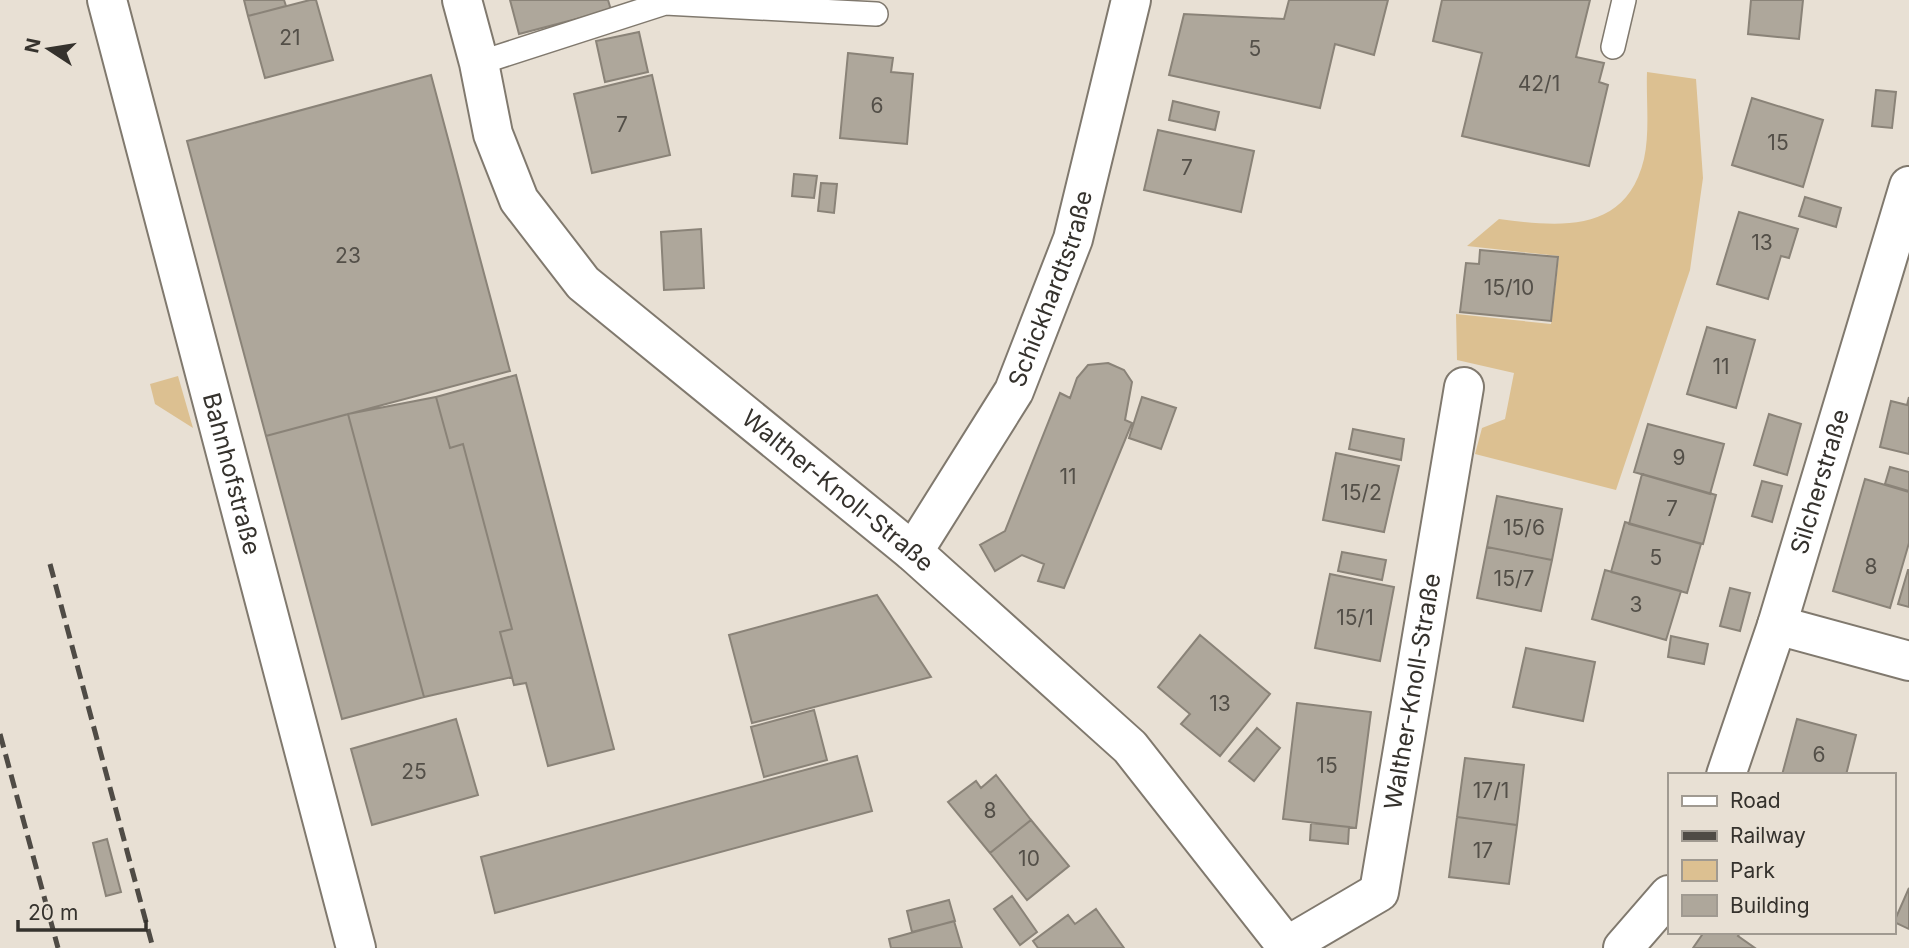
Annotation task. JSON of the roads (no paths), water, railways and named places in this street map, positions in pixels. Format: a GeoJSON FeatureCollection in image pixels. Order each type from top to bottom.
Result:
{"type":"FeatureCollection","features":[{"type":"Feature","properties":{"kind":"street","name":"Bahnhofstraße"},"geometry":{"type":"LineString","coordinates":[[107,0],[356,948]]}},
{"type":"Feature","properties":{"kind":"street","name":"Walther-Knoll-Straße"},"geometry":{"type":"LineString","coordinates":[[462,0],[479,63],[493,134],[519,200],[583,283],[913,552],[1130,747],[1287,947],[1379,892],[1464,387]]}},
{"type":"Feature","properties":{"kind":"street","name":"Schickhardtstraße"},"geometry":{"type":"LineString","coordinates":[[913,552],[1014,391],[1073,239],[1131,0]]}},
{"type":"Feature","properties":{"kind":"street","name":"Silcherstraße"},"geometry":{"type":"LineString","coordinates":[[1727,773],[1777,625],[1909,186]]}},
{"type":"Feature","properties":{"kind":"street"},"geometry":{"type":"LineString","coordinates":[[1777,625],[1909,661]]}},
{"type":"Feature","properties":{"kind":"street"},"geometry":{"type":"LineString","coordinates":[[1623,948],[1668,896]]}},
{"type":"Feature","properties":{"kind":"lane"},"geometry":{"type":"LineString","coordinates":[[1613,47],[1623,0]]}},
{"type":"Feature","properties":{"kind":"lane"},"geometry":{"type":"LineString","coordinates":[[479,63],[665,3],[876,14]]}},
{"type":"Feature","properties":{"kind":"railway"},"geometry":{"type":"LineString","coordinates":[[50,564],[153,948]]}},
{"type":"Feature","properties":{"kind":"railway"},"geometry":{"type":"LineString","coordinates":[[0,734],[58,948]]}}]}
